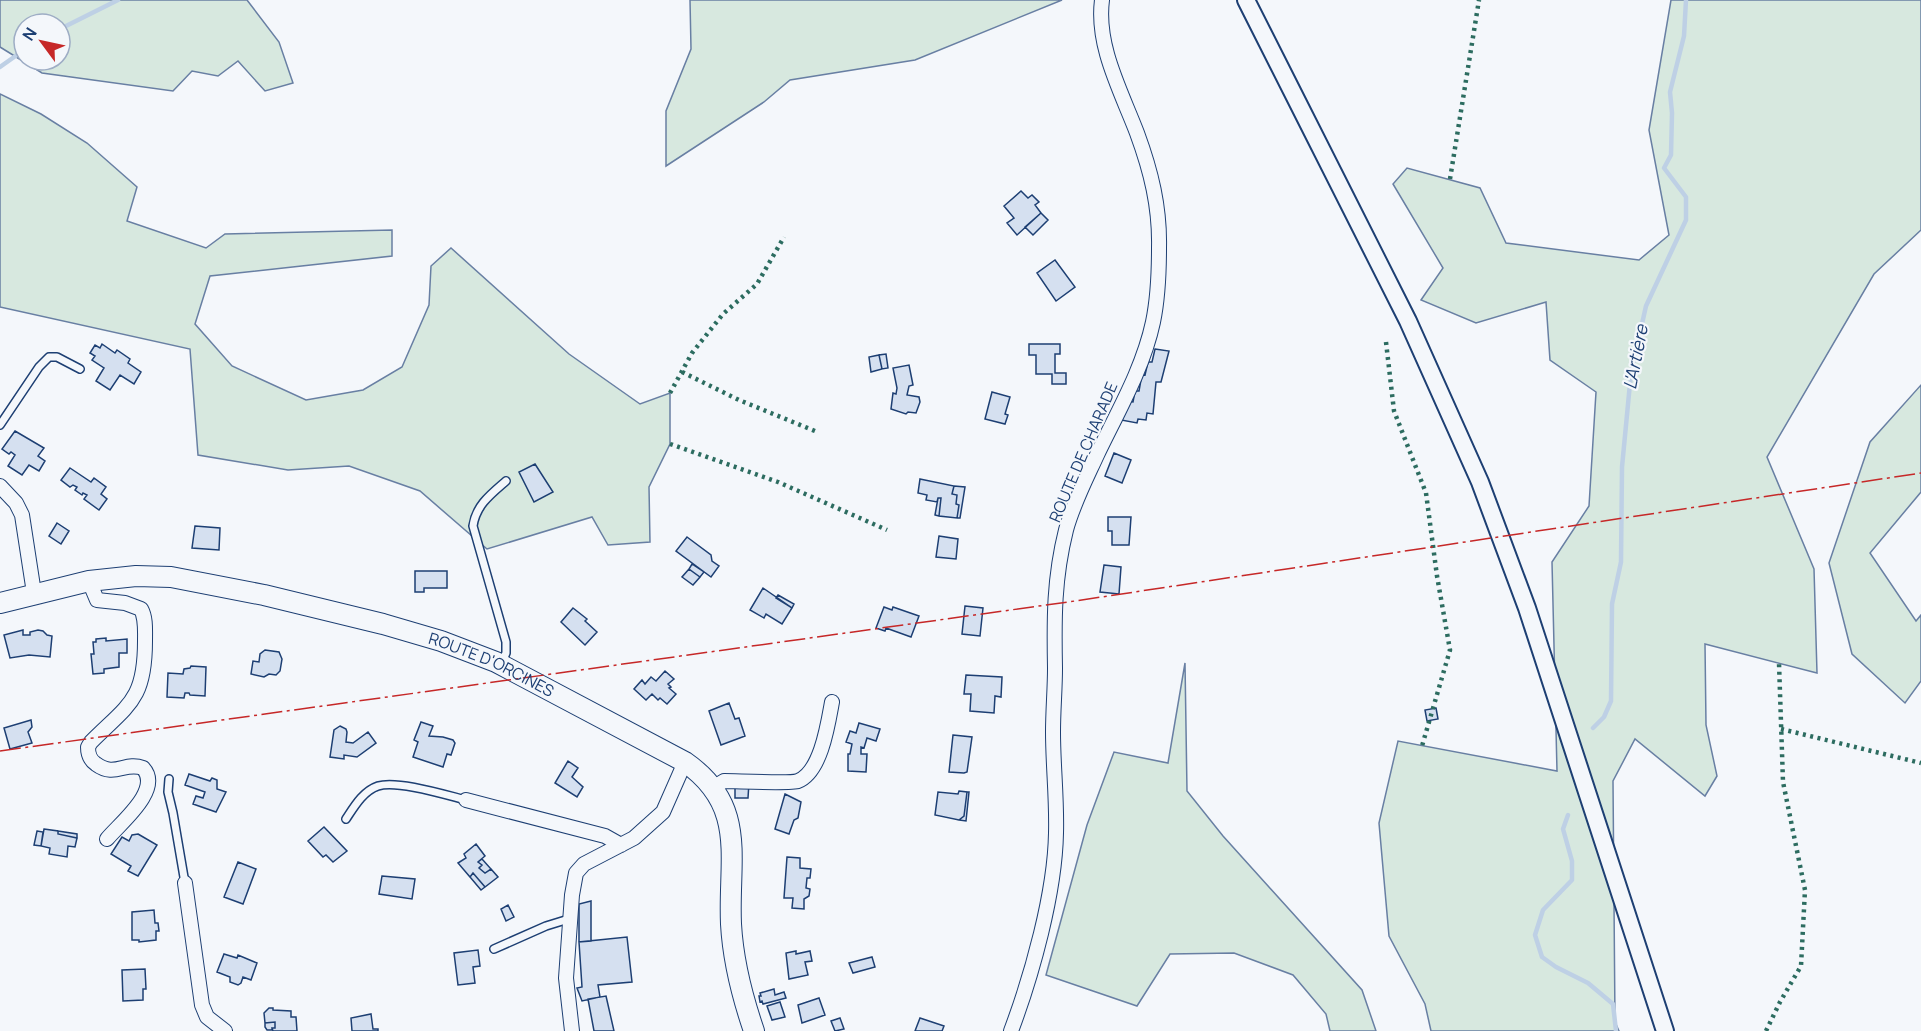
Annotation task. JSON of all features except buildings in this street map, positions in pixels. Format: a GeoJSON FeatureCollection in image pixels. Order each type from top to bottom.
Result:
{"type":"FeatureCollection","features":[{"type":"Feature","properties":{"kind":"main road","name":"ROUTE D'ORCINES"},"geometry":{"type":"LineString","coordinates":[[0,603],[89,580],[136,576],[171,577],[264,595],[383,624],[441,641],[501,664],[685,762],[699,771],[714,787],[722,801],[732,838],[731,923],[735,959],[754,1031]]}},
{"type":"Feature","properties":{"kind":"street","name":"ROUTE DE CHARADE"},"geometry":{"type":"LineString","coordinates":[[1011,1031],[1032,966],[1054,861],[1056,833],[1053,734],[1054,599],[1062,546],[1067,525],[1139,365],[1152,324],[1159,276],[1157,203],[1137,135],[1104,42],[1101,27],[1102,0]]}},
{"type":"Feature","properties":{"kind":"street"},"geometry":{"type":"LineString","coordinates":[[1246,0],[1408,321],[1480,482],[1527,608],[1665,1031]]}},
{"type":"Feature","properties":{"kind":"street"},"geometry":{"type":"LineString","coordinates":[[0,486],[16,503],[22,514],[34,593]]}},
{"type":"Feature","properties":{"kind":"street"},"geometry":{"type":"LineString","coordinates":[[89,580],[97,600],[135,606],[141,609],[145,622],[140,687],[125,710],[88,747],[92,762],[105,770],[135,766],[143,768],[147,777],[145,792],[136,808],[107,839]]}},
{"type":"Feature","properties":{"kind":"street"},"geometry":{"type":"LineString","coordinates":[[714,787],[724,781],[798,781],[812,771],[827,732],[832,702]]}},
{"type":"Feature","properties":{"kind":"street"},"geometry":{"type":"LineString","coordinates":[[572,1031],[566,978],[572,895],[576,873],[579,867],[634,838],[663,812],[685,762]]}},
{"type":"Feature","properties":{"kind":"street"},"geometry":{"type":"LineString","coordinates":[[466,800],[605,836],[621,845]]}},
{"type":"Feature","properties":{"kind":"street"},"geometry":{"type":"LineString","coordinates":[[185,883],[202,1005],[207,1017],[225,1031]]}},
{"type":"Feature","properties":{"kind":"lane"},"geometry":{"type":"LineString","coordinates":[[0,425],[39,367],[49,357],[57,357],[80,369]]}},
{"type":"Feature","properties":{"kind":"lane"},"geometry":{"type":"LineString","coordinates":[[501,664],[506,654],[506,642],[473,526],[477,511],[482,504],[506,482]]}},
{"type":"Feature","properties":{"kind":"lane"},"geometry":{"type":"LineString","coordinates":[[169,779],[168,792],[185,883]]}},
{"type":"Feature","properties":{"kind":"lane"},"geometry":{"type":"LineString","coordinates":[[346,819],[357,802],[369,791],[380,786],[416,788],[466,800]]}},
{"type":"Feature","properties":{"kind":"lane"},"geometry":{"type":"LineString","coordinates":[[494,949],[546,926],[572,918]]}},
{"type":"Feature","properties":{"kind":"shaded area"},"geometry":{"type":"Polygon","coordinates":[[[0,0],[247,0],[279,42],[293,83],[265,91],[238,61],[218,76],[192,71],[173,91],[42,73],[40,72],[72,72],[72,12],[12,12],[12,54],[0,47],[0,0]]]}},
{"type":"Feature","properties":{"kind":"shaded area"},"geometry":{"type":"Polygon","coordinates":[[[690,0],[1062,0],[915,60],[790,80],[764,102],[666,166],[666,111],[691,49],[690,0]]]}},
{"type":"Feature","properties":{"kind":"shaded area"},"geometry":{"type":"Polygon","coordinates":[[[1671,0],[1921,0],[1921,230],[1874,274],[1767,457],[1814,569],[1817,673],[1705,644],[1706,725],[1717,776],[1705,796],[1635,739],[1613,781],[1615,1022],[1619,1031],[1431,1031],[1425,1004],[1389,936],[1379,823],[1398,741],[1557,771],[1552,562],[1589,506],[1596,392],[1550,360],[1546,302],[1476,323],[1421,300],[1443,268],[1393,184],[1407,168],[1480,188],[1506,243],[1639,260],[1669,235],[1649,130],[1671,0]]]}},
{"type":"Feature","properties":{"kind":"shaded area"},"geometry":{"type":"Polygon","coordinates":[[[0,94],[41,114],[87,143],[137,187],[127,221],[206,248],[225,234],[392,230],[392,256],[210,276],[195,324],[232,366],[306,400],[363,390],[402,367],[429,305],[431,266],[451,248],[569,354],[640,404],[670,393],[670,444],[649,487],[650,542],[608,545],[592,517],[487,549],[420,491],[349,466],[288,470],[198,455],[190,349],[0,307],[0,94]]]}},
{"type":"Feature","properties":{"kind":"shaded area"},"geometry":{"type":"Polygon","coordinates":[[[1921,385],[1921,492],[1870,553],[1916,621],[1921,615],[1921,681],[1905,703],[1852,654],[1829,563],[1870,442],[1921,385]]]}},
{"type":"Feature","properties":{"kind":"shaded area"},"geometry":{"type":"Polygon","coordinates":[[[1185,663],[1187,791],[1223,836],[1362,990],[1376,1031],[1330,1031],[1326,1014],[1293,975],[1234,953],[1170,954],[1137,1006],[1046,975],[1087,825],[1114,752],[1168,763],[1185,663]]]}},
{"type":"Feature","properties":{"kind":"waterway"},"geometry":{"type":"LineString","coordinates":[[72,23],[118,0]]}},
{"type":"Feature","properties":{"kind":"waterway","name":"L'Artière"},"geometry":{"type":"LineString","coordinates":[[1593,728],[1604,717],[1611,701],[1612,604],[1621,562],[1622,467],[1631,373],[1646,306],[1686,220],[1686,197],[1664,168],[1671,155],[1670,92],[1684,36],[1686,0]]}},
{"type":"Feature","properties":{"kind":"waterway"},"geometry":{"type":"LineString","coordinates":[[0,67],[12,58]]}},
{"type":"Feature","properties":{"kind":"waterway","name":"L'Artière"},"geometry":{"type":"LineString","coordinates":[[1568,815],[1563,829],[1572,861],[1572,880],[1543,910],[1535,935],[1542,957],[1556,967],[1588,983],[1613,1004],[1616,1031]]}},
{"type":"Feature","properties":{"kind":"hedge"},"geometry":{"type":"LineString","coordinates":[[1450,179],[1479,0]]}},
{"type":"Feature","properties":{"kind":"hedge"},"geometry":{"type":"LineString","coordinates":[[670,393],[692,353],[723,314],[757,284],[784,237]]}},
{"type":"Feature","properties":{"kind":"hedge"},"geometry":{"type":"LineString","coordinates":[[1386,342],[1394,411],[1426,493],[1450,650],[1422,746]]}},
{"type":"Feature","properties":{"kind":"hedge"},"geometry":{"type":"LineString","coordinates":[[682,372],[739,400],[815,431]]}},
{"type":"Feature","properties":{"kind":"hedge"},"geometry":{"type":"LineString","coordinates":[[670,444],[778,482],[887,530]]}},
{"type":"Feature","properties":{"kind":"hedge"},"geometry":{"type":"LineString","coordinates":[[1766,1031],[1801,966],[1805,890],[1783,782],[1779,663]]}},
{"type":"Feature","properties":{"kind":"hedge"},"geometry":{"type":"LineString","coordinates":[[1781,729],[1921,763]]}},
{"type":"Feature","properties":{"kind":"power"},"geometry":{"type":"LineString","coordinates":[[0,751],[1075,601],[1921,473]]}}]}
